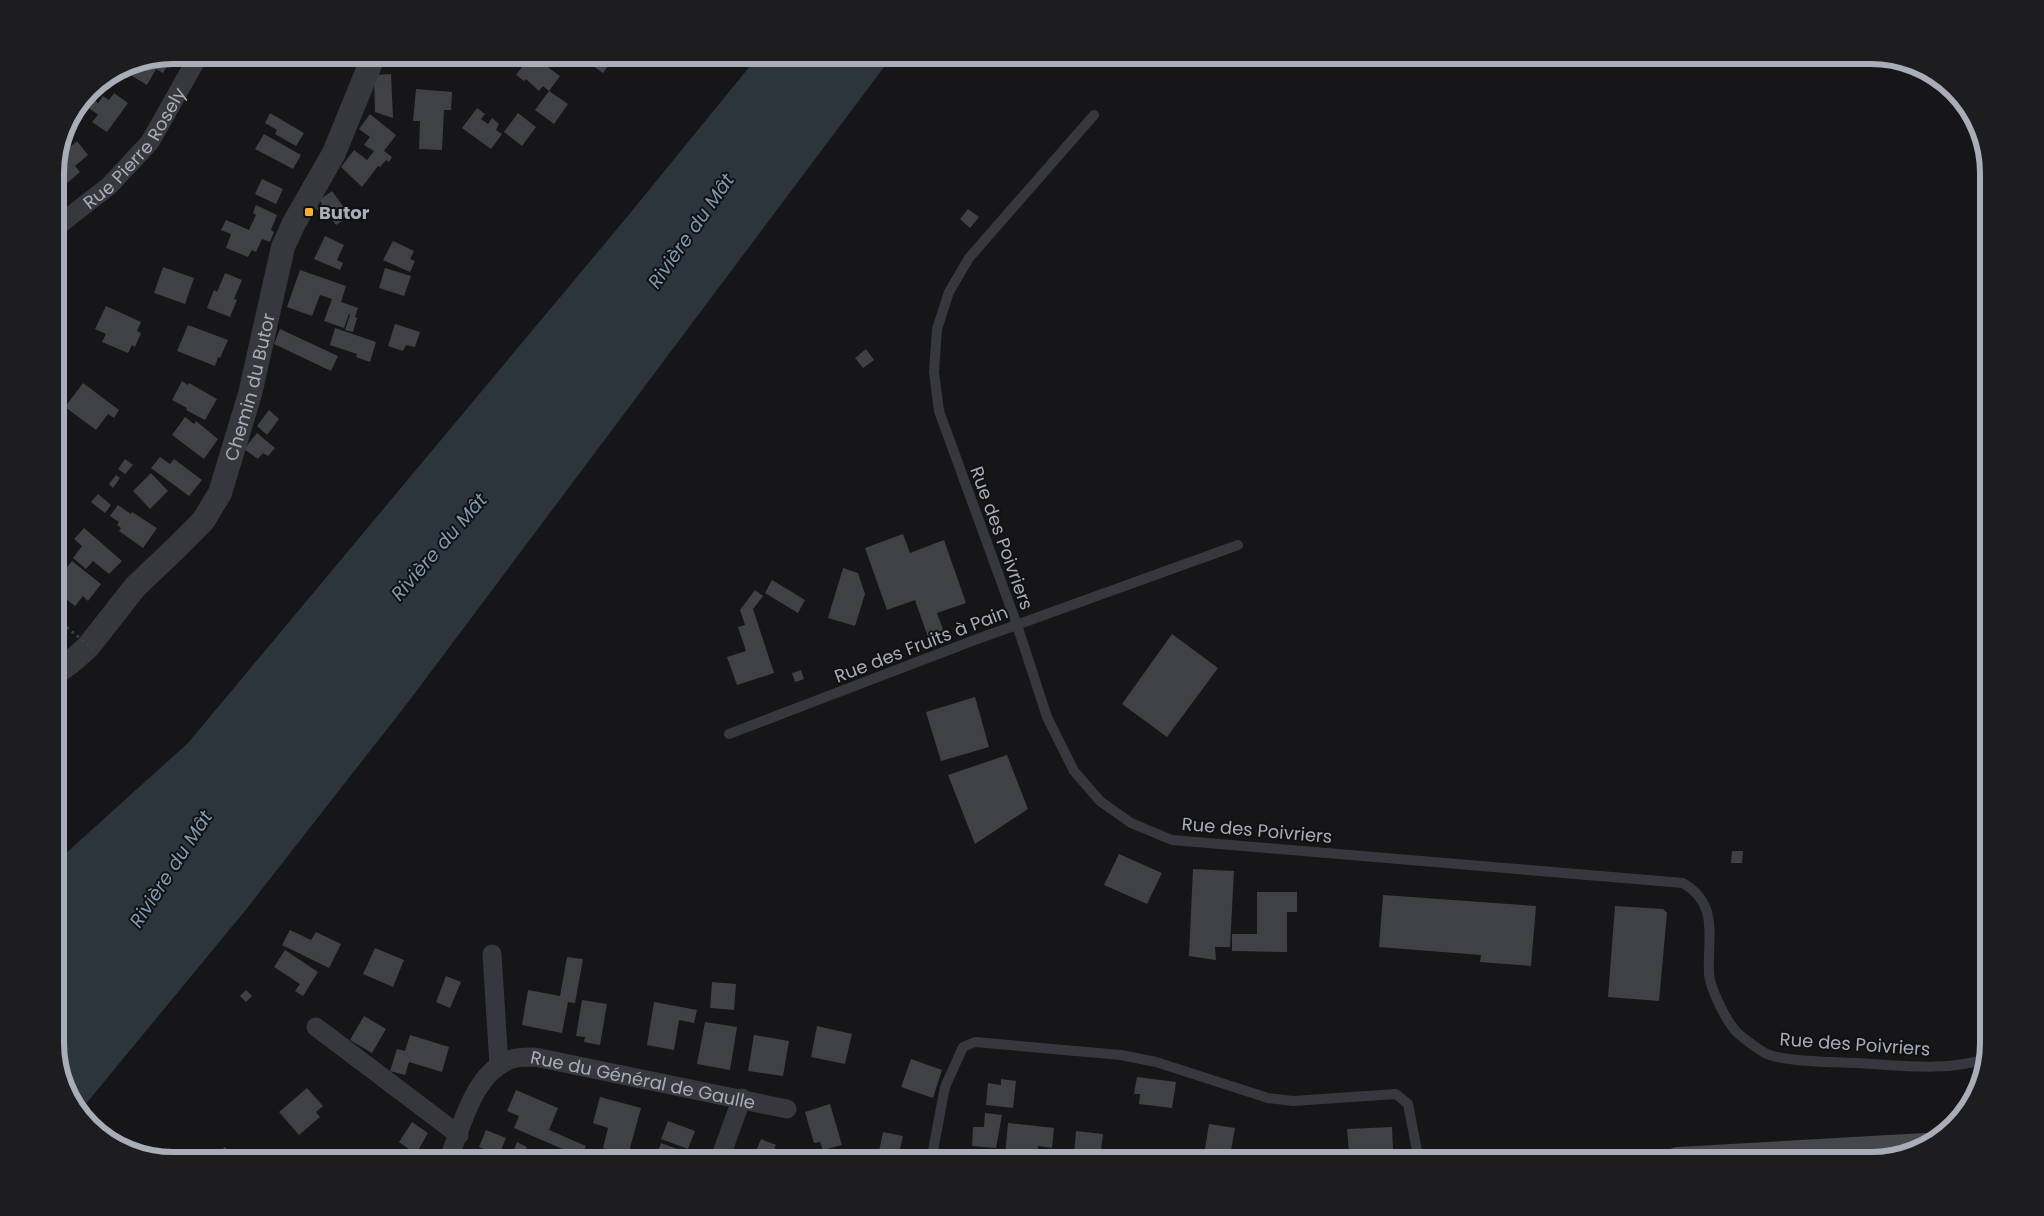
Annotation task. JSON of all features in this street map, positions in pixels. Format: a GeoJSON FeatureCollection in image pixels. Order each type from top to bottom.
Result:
{"type":"FeatureCollection","features":[{"type":"Feature","properties":{"kind":"main road"},"geometry":{"type":"LineString","coordinates":[[1837,1152],[1902,1148]]}},
{"type":"Feature","properties":{"kind":"street","name":"Rue Pierre Rosely"},"geometry":{"type":"LineString","coordinates":[[64,221],[109,186],[150,142],[194,64]]}},
{"type":"Feature","properties":{"kind":"street","name":"Chemin du Butor"},"geometry":{"type":"LineString","coordinates":[[64,667],[88,647],[124,599],[202,521],[216,501],[250,394],[283,248],[294,223],[334,153],[370,64]]}},
{"type":"Feature","properties":{"kind":"street"},"geometry":{"type":"LineString","coordinates":[[492,954],[499,1065]]}},
{"type":"Feature","properties":{"kind":"street"},"geometry":{"type":"LineString","coordinates":[[316,1027],[459,1134]]}},
{"type":"Feature","properties":{"kind":"street","name":"Rue du Général de Gaulle"},"geometry":{"type":"LineString","coordinates":[[452,1152],[475,1093],[486,1077],[499,1065],[516,1058],[535,1057],[742,1098],[787,1109]]}},
{"type":"Feature","properties":{"kind":"street"},"geometry":{"type":"LineString","coordinates":[[722,1152],[742,1098]]}},
{"type":"Feature","properties":{"kind":"lane","name":"Rue des Poivriers"},"geometry":{"type":"LineString","coordinates":[[1094,115],[969,258],[949,292],[937,329],[934,372],[939,411],[1017,625],[1047,717],[1074,771],[1100,801],[1130,823],[1172,840],[1683,883],[1694,890],[1704,901],[1709,916],[1709,976],[1721,1008],[1734,1030],[1767,1054],[1798,1060],[1922,1066],[1972,1064],[1978,1062]]}},
{"type":"Feature","properties":{"kind":"lane","name":"Rue des Fruits à Pain"},"geometry":{"type":"LineString","coordinates":[[730,734],[1017,625],[1238,546]]}},
{"type":"Feature","properties":{"kind":"lane"},"geometry":{"type":"LineString","coordinates":[[932,1152],[945,1087],[963,1047],[975,1042],[1121,1055],[1156,1062],[1268,1098],[1293,1101],[1396,1094],[1408,1104],[1417,1152]]}},
{"type":"Feature","properties":{"kind":"path"},"geometry":{"type":"LineString","coordinates":[[64,625],[96,652]]}},
{"type":"Feature","properties":{"kind":"water","name":"Rivière du Mât"},"geometry":{"type":"Polygon","coordinates":[[[752,64],[886,64],[409,701],[244,912],[84,1107],[75,1092],[70,1078],[64,1051],[64,855],[188,743],[627,217],[752,64]]]}},
{"type":"Feature","properties":{"kind":"building"},"geometry":{"type":"Polygon","coordinates":[[[168,64],[163,73],[156,69],[147,85],[132,76],[135,70],[144,67],[168,64]]]}},
{"type":"Feature","properties":{"kind":"building"},"geometry":{"type":"Polygon","coordinates":[[[524,64],[543,64],[560,76],[549,91],[543,86],[539,91],[526,79],[524,81],[516,75],[524,64]]]}},
{"type":"Feature","properties":{"kind":"building"},"geometry":{"type":"Polygon","coordinates":[[[591,64],[610,64],[603,73],[591,64]]]}},
{"type":"Feature","properties":{"kind":"building"},"geometry":{"type":"Polygon","coordinates":[[[391,74],[393,118],[375,112],[374,75],[391,74]]]}},
{"type":"Feature","properties":{"kind":"building"},"geometry":{"type":"Polygon","coordinates":[[[416,89],[452,92],[451,110],[444,110],[442,150],[419,149],[420,121],[413,121],[416,89]]]}},
{"type":"Feature","properties":{"kind":"building"},"geometry":{"type":"Polygon","coordinates":[[[549,91],[568,104],[554,124],[535,110],[549,91]]]}},
{"type":"Feature","properties":{"kind":"building"},"geometry":{"type":"Polygon","coordinates":[[[114,93],[128,103],[107,132],[92,122],[98,115],[87,106],[93,99],[98,103],[103,96],[109,100],[114,93]]]}},
{"type":"Feature","properties":{"kind":"building"},"geometry":{"type":"Polygon","coordinates":[[[477,108],[485,114],[481,119],[488,124],[492,118],[499,124],[496,130],[502,134],[491,149],[462,128],[477,108]]]}},
{"type":"Feature","properties":{"kind":"building"},"geometry":{"type":"Polygon","coordinates":[[[270,113],[304,133],[296,146],[275,134],[277,130],[265,123],[270,113]]]}},
{"type":"Feature","properties":{"kind":"building"},"geometry":{"type":"Polygon","coordinates":[[[518,113],[536,127],[522,146],[504,132],[518,113]]]}},
{"type":"Feature","properties":{"kind":"building"},"geometry":{"type":"Polygon","coordinates":[[[370,114],[396,135],[384,151],[392,157],[389,162],[386,160],[380,167],[378,166],[362,187],[341,167],[354,150],[367,160],[374,151],[364,145],[370,137],[359,129],[370,114]]]}},
{"type":"Feature","properties":{"kind":"building"},"geometry":{"type":"Polygon","coordinates":[[[264,134],[301,155],[293,169],[255,149],[264,134]]]}},
{"type":"Feature","properties":{"kind":"building"},"geometry":{"type":"Polygon","coordinates":[[[77,141],[88,155],[75,166],[80,172],[66,184],[64,182],[64,165],[67,144],[70,147],[77,141]]]}},
{"type":"Feature","properties":{"kind":"building"},"geometry":{"type":"Polygon","coordinates":[[[262,179],[283,189],[276,204],[255,194],[262,179]]]}},
{"type":"Feature","properties":{"kind":"building"},"geometry":{"type":"Polygon","coordinates":[[[332,191],[346,210],[339,216],[342,221],[336,225],[329,215],[324,219],[316,208],[322,204],[319,200],[332,191]]]}},
{"type":"Feature","properties":{"kind":"building"},"geometry":{"type":"Polygon","coordinates":[[[256,205],[277,215],[271,230],[274,232],[270,242],[262,239],[256,252],[252,250],[248,257],[226,248],[231,234],[221,230],[226,220],[249,230],[256,215],[253,213],[256,205]]]}},
{"type":"Feature","properties":{"kind":"building"},"geometry":{"type":"Polygon","coordinates":[[[968,209],[979,217],[970,228],[960,219],[968,209]]]}},
{"type":"Feature","properties":{"kind":"building"},"geometry":{"type":"Polygon","coordinates":[[[325,236],[344,245],[337,260],[343,263],[340,270],[314,259],[325,236]]]}},
{"type":"Feature","properties":{"kind":"building"},"geometry":{"type":"Polygon","coordinates":[[[393,241],[414,251],[410,259],[415,261],[410,272],[383,260],[393,241]]]}},
{"type":"Feature","properties":{"kind":"building"},"geometry":{"type":"Polygon","coordinates":[[[163,267],[194,278],[185,304],[154,293],[163,267]]]}},
{"type":"Feature","properties":{"kind":"building"},"geometry":{"type":"Polygon","coordinates":[[[385,268],[411,276],[404,296],[379,288],[385,268]]]}},
{"type":"Feature","properties":{"kind":"building"},"geometry":{"type":"Polygon","coordinates":[[[300,270],[346,286],[341,302],[358,308],[353,332],[345,330],[349,314],[344,328],[324,321],[332,299],[320,295],[312,316],[287,307],[300,270]]]}},
{"type":"Feature","properties":{"kind":"building"},"geometry":{"type":"Polygon","coordinates":[[[225,273],[242,280],[234,299],[237,300],[230,317],[207,308],[214,290],[217,292],[225,273]]]}},
{"type":"Feature","properties":{"kind":"building"},"geometry":{"type":"Polygon","coordinates":[[[106,306],[141,322],[137,331],[141,333],[135,347],[132,345],[128,353],[102,342],[106,334],[95,329],[106,306]]]}},
{"type":"Feature","properties":{"kind":"building"},"geometry":{"type":"Polygon","coordinates":[[[395,324],[420,332],[415,347],[406,345],[403,351],[388,346],[395,324]]]}},
{"type":"Feature","properties":{"kind":"building"},"geometry":{"type":"Polygon","coordinates":[[[188,325],[228,340],[215,366],[177,351],[188,325]]]}},
{"type":"Feature","properties":{"kind":"building"},"geometry":{"type":"Polygon","coordinates":[[[335,328],[376,342],[370,362],[356,357],[357,354],[330,345],[335,328]]]}},
{"type":"Feature","properties":{"kind":"building"},"geometry":{"type":"Polygon","coordinates":[[[280,329],[338,356],[331,371],[274,344],[280,329]]]}},
{"type":"Feature","properties":{"kind":"building"},"geometry":{"type":"Polygon","coordinates":[[[866,349],[874,360],[863,368],[855,358],[866,349]]]}},
{"type":"Feature","properties":{"kind":"building"},"geometry":{"type":"Polygon","coordinates":[[[182,381],[217,399],[205,420],[172,400],[182,381]]]}},
{"type":"Feature","properties":{"kind":"building"},"geometry":{"type":"Polygon","coordinates":[[[83,383],[119,410],[114,418],[108,414],[96,430],[65,407],[83,383]]]}},
{"type":"Feature","properties":{"kind":"building"},"geometry":{"type":"Polygon","coordinates":[[[269,410],[279,419],[267,435],[257,426],[269,410]]]}},
{"type":"Feature","properties":{"kind":"building"},"geometry":{"type":"Polygon","coordinates":[[[185,417],[194,424],[196,421],[218,439],[204,459],[172,435],[185,417]]]}},
{"type":"Feature","properties":{"kind":"building"},"geometry":{"type":"Polygon","coordinates":[[[257,433],[275,448],[268,456],[263,453],[258,459],[244,449],[257,433]]]}},
{"type":"Feature","properties":{"kind":"building"},"geometry":{"type":"Polygon","coordinates":[[[160,457],[170,464],[174,459],[202,480],[189,496],[151,468],[160,457]]]}},
{"type":"Feature","properties":{"kind":"building"},"geometry":{"type":"Polygon","coordinates":[[[125,459],[133,465],[125,474],[118,469],[125,459]]]}},
{"type":"Feature","properties":{"kind":"building"},"geometry":{"type":"Polygon","coordinates":[[[151,473],[168,491],[150,509],[133,491],[151,473]]]}},
{"type":"Feature","properties":{"kind":"building"},"geometry":{"type":"Polygon","coordinates":[[[116,475],[120,478],[113,488],[109,484],[116,475]]]}},
{"type":"Feature","properties":{"kind":"building"},"geometry":{"type":"Polygon","coordinates":[[[98,494],[111,505],[105,513],[91,502],[98,494]]]}},
{"type":"Feature","properties":{"kind":"building"},"geometry":{"type":"Polygon","coordinates":[[[118,505],[157,528],[143,548],[119,531],[121,528],[117,525],[119,522],[110,516],[118,505]]]}},
{"type":"Feature","properties":{"kind":"building"},"geometry":{"type":"Polygon","coordinates":[[[84,528],[122,561],[109,574],[93,561],[86,569],[73,558],[82,546],[74,539],[84,528]]]}},
{"type":"Feature","properties":{"kind":"building"},"geometry":{"type":"Polygon","coordinates":[[[903,534],[910,553],[944,540],[966,603],[937,613],[944,632],[928,637],[915,600],[887,610],[865,548],[903,534]]]}},
{"type":"Feature","properties":{"kind":"building"},"geometry":{"type":"Polygon","coordinates":[[[72,561],[101,584],[88,601],[83,596],[75,606],[64,598],[64,586],[66,583],[64,581],[64,571],[72,561]]]}},
{"type":"Feature","properties":{"kind":"building"},"geometry":{"type":"Polygon","coordinates":[[[843,568],[858,573],[865,594],[855,626],[828,618],[843,568]]]}},
{"type":"Feature","properties":{"kind":"building"},"geometry":{"type":"Polygon","coordinates":[[[772,580],[805,600],[798,613],[765,593],[772,580]]]}},
{"type":"Feature","properties":{"kind":"building"},"geometry":{"type":"Polygon","coordinates":[[[755,590],[763,596],[753,609],[774,673],[737,685],[727,657],[746,651],[738,627],[745,625],[740,610],[755,590]]]}},
{"type":"Feature","properties":{"kind":"building"},"geometry":{"type":"Polygon","coordinates":[[[1172,634],[1218,668],[1167,737],[1122,704],[1172,634]]]}},
{"type":"Feature","properties":{"kind":"building"},"geometry":{"type":"Polygon","coordinates":[[[801,670],[804,679],[795,682],[792,673],[801,670]]]}},
{"type":"Feature","properties":{"kind":"building"},"geometry":{"type":"Polygon","coordinates":[[[975,697],[989,747],[941,761],[926,712],[975,697]]]}},
{"type":"Feature","properties":{"kind":"building"},"geometry":{"type":"Polygon","coordinates":[[[1007,755],[1028,809],[975,844],[948,775],[1007,755]]]}},
{"type":"Feature","properties":{"kind":"building"},"geometry":{"type":"Polygon","coordinates":[[[1732,851],[1743,851],[1742,863],[1731,863],[1732,851]]]}},
{"type":"Feature","properties":{"kind":"building"},"geometry":{"type":"Polygon","coordinates":[[[1119,854],[1162,873],[1147,904],[1104,885],[1119,854]]]}},
{"type":"Feature","properties":{"kind":"building"},"geometry":{"type":"Polygon","coordinates":[[[1193,869],[1234,871],[1230,947],[1215,947],[1216,960],[1189,956],[1193,869]]]}},
{"type":"Feature","properties":{"kind":"building"},"geometry":{"type":"Polygon","coordinates":[[[1257,892],[1297,892],[1297,912],[1287,912],[1287,952],[1232,951],[1232,934],[1257,934],[1257,892]]]}},
{"type":"Feature","properties":{"kind":"building"},"geometry":{"type":"Polygon","coordinates":[[[1383,895],[1536,906],[1531,966],[1480,962],[1481,955],[1379,947],[1383,895]]]}},
{"type":"Feature","properties":{"kind":"building"},"geometry":{"type":"Polygon","coordinates":[[[1615,906],[1663,909],[1667,913],[1659,1001],[1608,997],[1615,906]]]}},
{"type":"Feature","properties":{"kind":"building"},"geometry":{"type":"Polygon","coordinates":[[[290,930],[311,940],[316,932],[341,944],[329,968],[282,945],[290,930]]]}},
{"type":"Feature","properties":{"kind":"building"},"geometry":{"type":"Polygon","coordinates":[[[375,948],[404,960],[393,987],[363,974],[375,948]]]}},
{"type":"Feature","properties":{"kind":"building"},"geometry":{"type":"Polygon","coordinates":[[[285,950],[318,972],[303,996],[295,991],[300,984],[274,967],[285,950]]]}},
{"type":"Feature","properties":{"kind":"building"},"geometry":{"type":"Polygon","coordinates":[[[567,957],[583,959],[575,1003],[568,1002],[562,1033],[522,1025],[528,990],[560,996],[567,957]]]}},
{"type":"Feature","properties":{"kind":"building"},"geometry":{"type":"Polygon","coordinates":[[[446,976],[461,982],[450,1008],[436,1002],[446,976]]]}},
{"type":"Feature","properties":{"kind":"building"},"geometry":{"type":"Polygon","coordinates":[[[712,982],[736,984],[734,1010],[710,1008],[712,982]]]}},
{"type":"Feature","properties":{"kind":"building"},"geometry":{"type":"Polygon","coordinates":[[[246,990],[252,996],[246,1002],[240,996],[246,990]]]}},
{"type":"Feature","properties":{"kind":"building"},"geometry":{"type":"Polygon","coordinates":[[[582,1000],[607,1004],[600,1045],[584,1042],[585,1037],[576,1036],[582,1000]]]}},
{"type":"Feature","properties":{"kind":"building"},"geometry":{"type":"Polygon","coordinates":[[[654,1002],[697,1010],[694,1023],[679,1020],[674,1050],[647,1045],[654,1002]]]}},
{"type":"Feature","properties":{"kind":"building"},"geometry":{"type":"Polygon","coordinates":[[[364,1016],[386,1029],[372,1053],[350,1040],[364,1016]]]}},
{"type":"Feature","properties":{"kind":"building"},"geometry":{"type":"Polygon","coordinates":[[[705,1022],[737,1027],[730,1070],[697,1064],[705,1022]]]}},
{"type":"Feature","properties":{"kind":"building"},"geometry":{"type":"Polygon","coordinates":[[[817,1026],[852,1034],[845,1064],[811,1057],[817,1026]]]}},
{"type":"Feature","properties":{"kind":"building"},"geometry":{"type":"Polygon","coordinates":[[[410,1035],[449,1047],[442,1072],[409,1062],[405,1075],[390,1071],[397,1049],[405,1051],[410,1035]]]}},
{"type":"Feature","properties":{"kind":"building"},"geometry":{"type":"Polygon","coordinates":[[[754,1035],[789,1041],[783,1076],[748,1071],[754,1035]]]}},
{"type":"Feature","properties":{"kind":"building"},"geometry":{"type":"Polygon","coordinates":[[[911,1059],[942,1070],[933,1098],[901,1087],[911,1059]]]}},
{"type":"Feature","properties":{"kind":"building"},"geometry":{"type":"Polygon","coordinates":[[[1137,1077],[1176,1082],[1172,1108],[1139,1104],[1140,1094],[1134,1094],[1137,1077]]]}},
{"type":"Feature","properties":{"kind":"building"},"geometry":{"type":"Polygon","coordinates":[[[1001,1079],[1016,1081],[1013,1108],[986,1105],[988,1083],[1001,1085],[1001,1079]]]}},
{"type":"Feature","properties":{"kind":"building"},"geometry":{"type":"Polygon","coordinates":[[[307,1088],[323,1106],[316,1112],[320,1117],[299,1135],[279,1112],[307,1088]]]}},
{"type":"Feature","properties":{"kind":"building"},"geometry":{"type":"Polygon","coordinates":[[[516,1090],[558,1108],[549,1130],[586,1146],[583,1152],[569,1152],[514,1128],[519,1116],[507,1111],[516,1090]]]}},
{"type":"Feature","properties":{"kind":"building"},"geometry":{"type":"Polygon","coordinates":[[[600,1097],[641,1108],[629,1152],[617,1152],[603,1148],[608,1128],[593,1123],[600,1097]]]}},
{"type":"Feature","properties":{"kind":"building"},"geometry":{"type":"Polygon","coordinates":[[[830,1104],[842,1145],[823,1150],[820,1142],[814,1143],[805,1112],[830,1104]]]}},
{"type":"Feature","properties":{"kind":"building"},"geometry":{"type":"Polygon","coordinates":[[[985,1113],[1002,1115],[996,1148],[972,1146],[973,1127],[984,1127],[985,1113]]]}},
{"type":"Feature","properties":{"kind":"building"},"geometry":{"type":"Polygon","coordinates":[[[668,1121],[695,1131],[688,1149],[661,1139],[668,1121]]]}},
{"type":"Feature","properties":{"kind":"building"},"geometry":{"type":"Polygon","coordinates":[[[412,1122],[428,1133],[417,1152],[413,1152],[399,1142],[412,1122]]]}},
{"type":"Feature","properties":{"kind":"building"},"geometry":{"type":"Polygon","coordinates":[[[1008,1123],[1054,1128],[1052,1148],[1038,1146],[1038,1152],[1005,1152],[1008,1123]]]}},
{"type":"Feature","properties":{"kind":"building"},"geometry":{"type":"Polygon","coordinates":[[[1209,1124],[1235,1128],[1231,1152],[1204,1152],[1209,1124]]]}},
{"type":"Feature","properties":{"kind":"building"},"geometry":{"type":"Polygon","coordinates":[[[1392,1127],[1393,1149],[1349,1152],[1347,1129],[1392,1127]]]}},
{"type":"Feature","properties":{"kind":"building"},"geometry":{"type":"Polygon","coordinates":[[[486,1130],[506,1138],[500,1152],[492,1152],[479,1147],[486,1130]]]}},
{"type":"Feature","properties":{"kind":"building"},"geometry":{"type":"Polygon","coordinates":[[[1076,1131],[1103,1134],[1101,1152],[1074,1152],[1076,1131]]]}},
{"type":"Feature","properties":{"kind":"building"},"geometry":{"type":"Polygon","coordinates":[[[883,1132],[903,1136],[899,1152],[879,1152],[883,1132]]]}},
{"type":"Feature","properties":{"kind":"building"},"geometry":{"type":"Polygon","coordinates":[[[761,1139],[776,1145],[774,1148],[784,1152],[756,1152],[761,1139]]]}},
{"type":"Feature","properties":{"kind":"building"},"geometry":{"type":"Polygon","coordinates":[[[517,1142],[527,1147],[524,1152],[513,1152],[517,1142]]]}},
{"type":"Feature","properties":{"kind":"building"},"geometry":{"type":"Polygon","coordinates":[[[661,1143],[685,1152],[658,1152],[661,1143]]]}},
{"type":"Feature","properties":{"kind":"building"},"geometry":{"type":"Polygon","coordinates":[[[225,1147],[229,1152],[219,1152],[225,1147]]]}},
{"type":"Feature","properties":{"kind":"place","name":"Butor"},"geometry":{"type":"Point","coordinates":[309,212]}}]}
